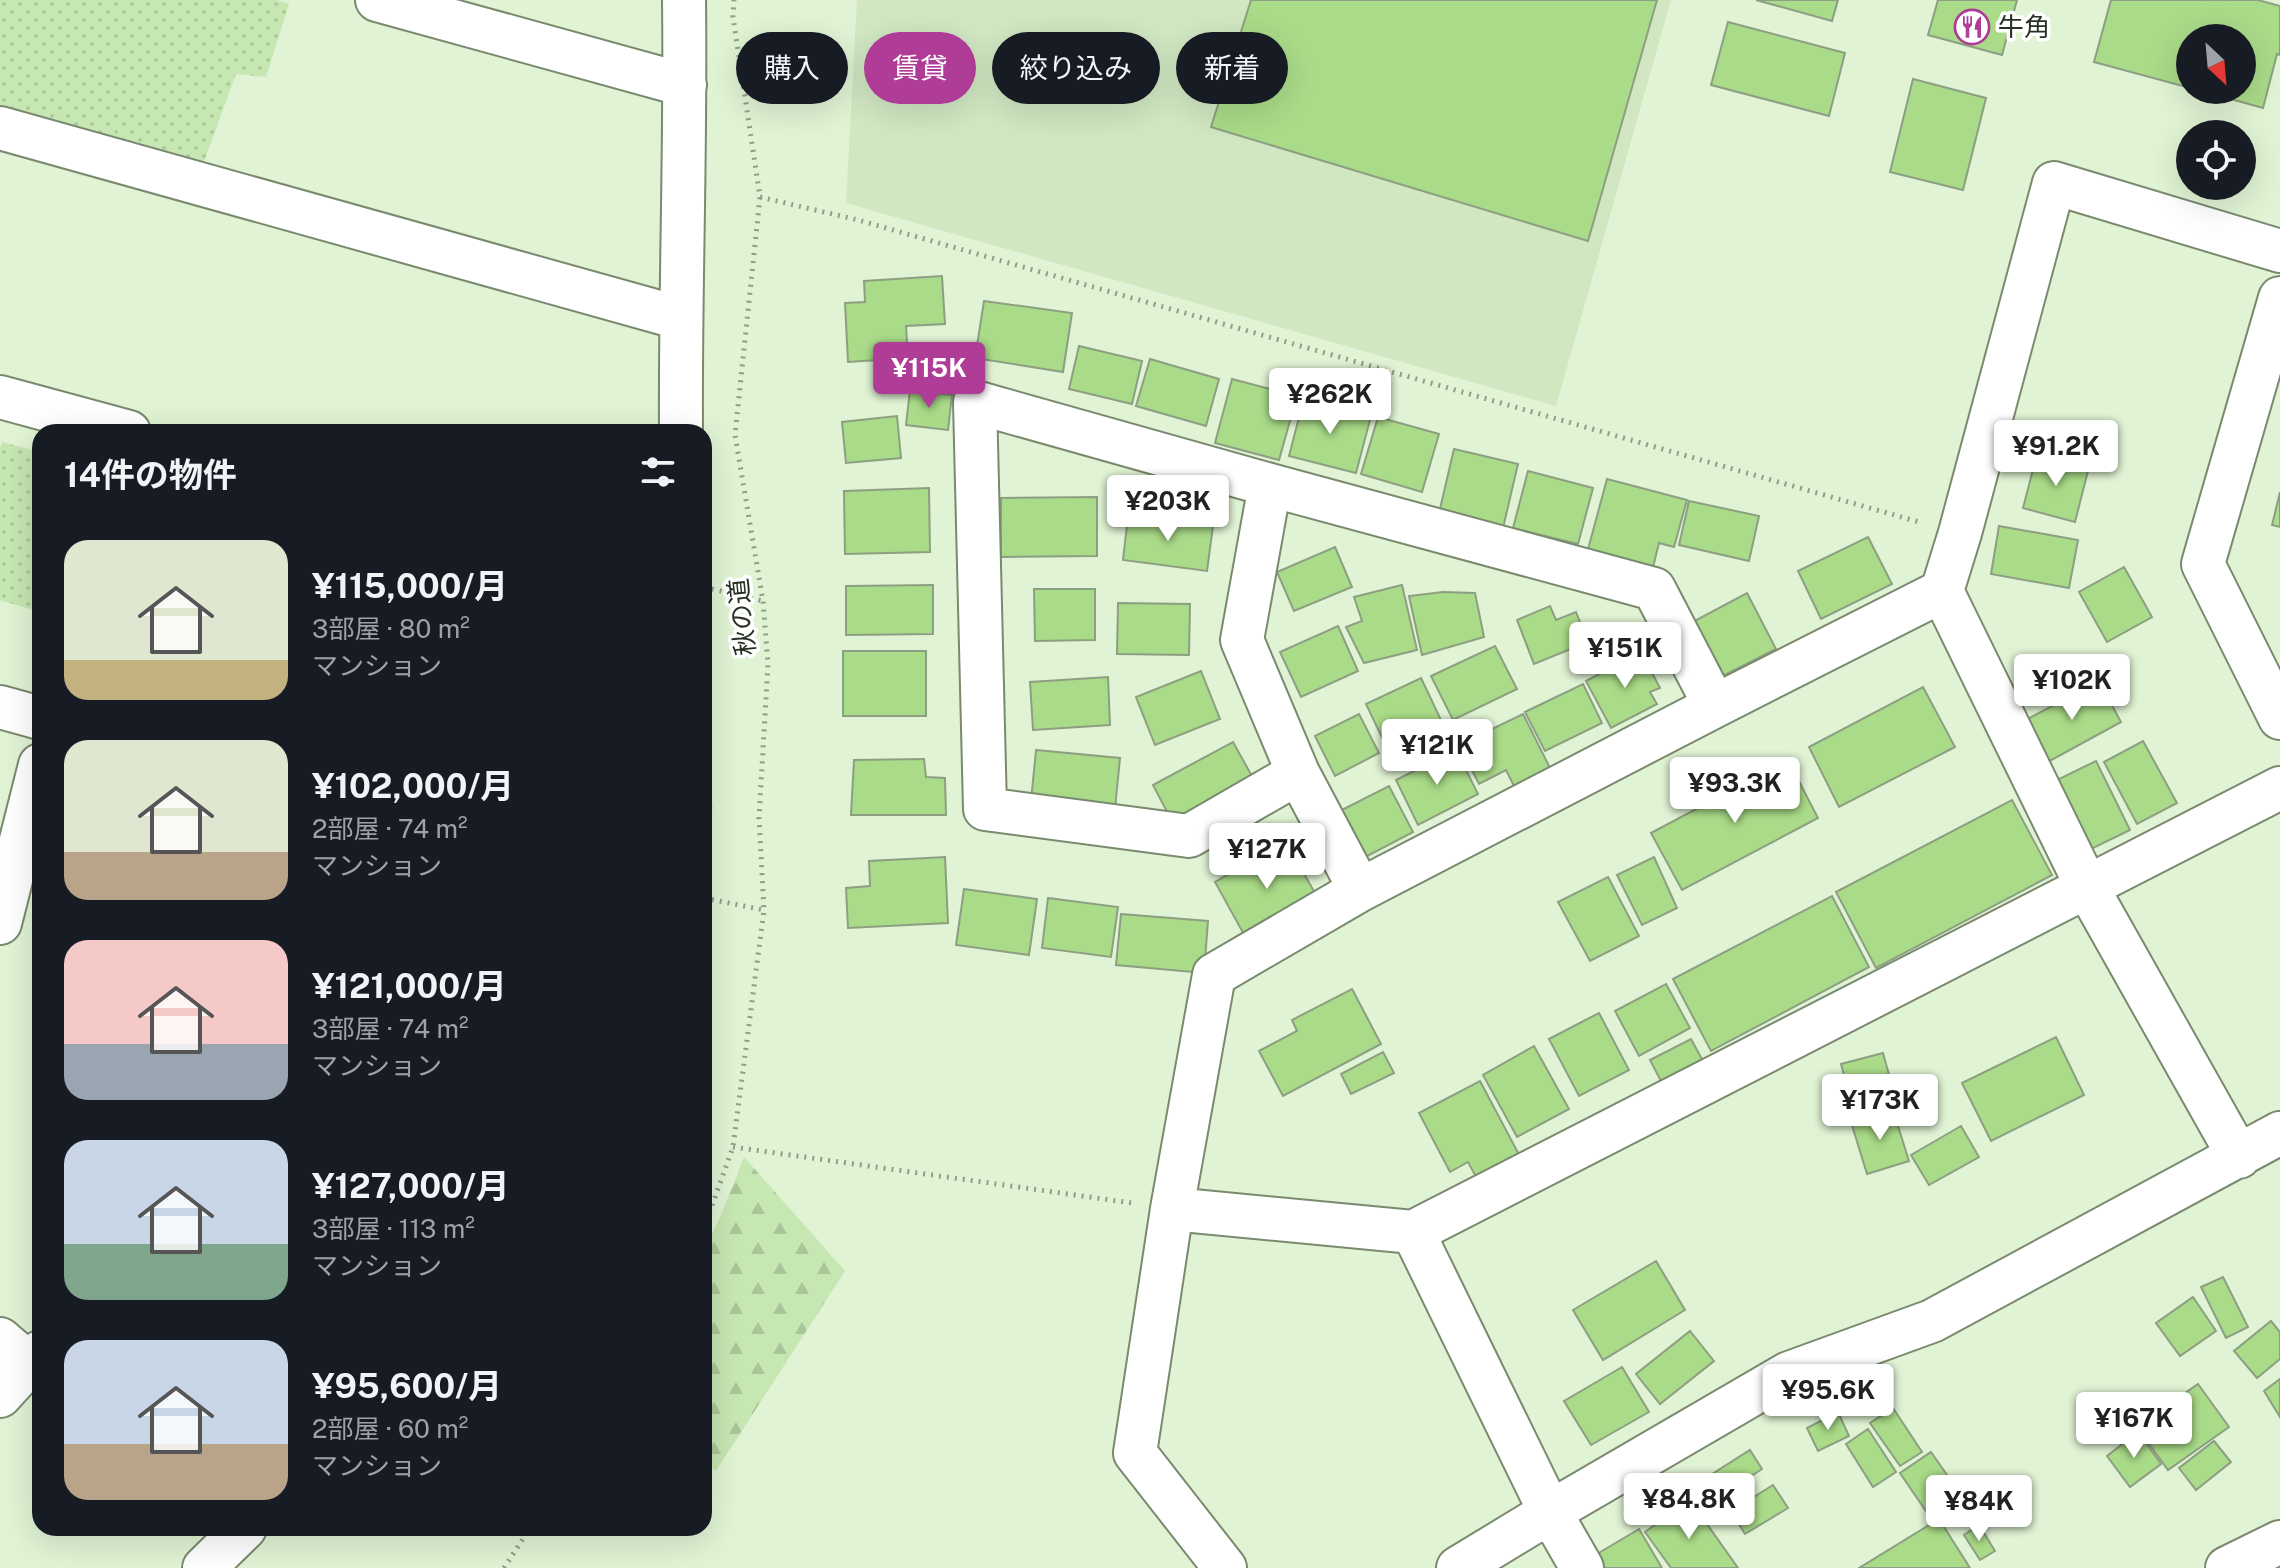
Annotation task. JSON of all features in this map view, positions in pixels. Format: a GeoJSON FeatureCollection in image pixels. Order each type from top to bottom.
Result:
{"type":"FeatureCollection","features":[{"type":"Feature","properties":{"kind":"street"},"geometry":{"type":"LineString","coordinates":[[377,0],[685,85]]}},
{"type":"Feature","properties":{"kind":"street"},"geometry":{"type":"LineString","coordinates":[[681,424],[684,0]]}},
{"type":"Feature","properties":{"kind":"street"},"geometry":{"type":"LineString","coordinates":[[0,128],[680,318]]}},
{"type":"Feature","properties":{"kind":"street"},"geometry":{"type":"LineString","coordinates":[[2239,1157],[2087,887],[1942,591],[2054,183],[2280,251]]}},
{"type":"Feature","properties":{"kind":"street"},"geometry":{"type":"LineString","coordinates":[[2280,298],[2203,564],[2280,718]]}},
{"type":"Feature","properties":{"kind":"street"},"geometry":{"type":"LineString","coordinates":[[0,397],[100,424]]}},
{"type":"Feature","properties":{"kind":"street"},"geometry":{"type":"LineString","coordinates":[[1298,773],[1189,836],[985,809],[975,402],[1654,589],[1715,706]]}},
{"type":"Feature","properties":{"kind":"street"},"geometry":{"type":"LineString","coordinates":[[1270,485],[1242,640],[1298,773],[1360,890]]}},
{"type":"Feature","properties":{"kind":"street"},"geometry":{"type":"LineString","coordinates":[[1225,1568],[1135,1453],[1172,1209],[1214,975],[1360,890],[1942,591]]}},
{"type":"Feature","properties":{"kind":"street"},"geometry":{"type":"LineString","coordinates":[[0,707],[32,716]]}},
{"type":"Feature","properties":{"kind":"street"},"geometry":{"type":"LineString","coordinates":[[1172,1209],[1413,1232],[2280,788]]}},
{"type":"Feature","properties":{"kind":"street"},"geometry":{"type":"LineString","coordinates":[[0,923],[32,797]]}},
{"type":"Feature","properties":{"kind":"street"},"geometry":{"type":"LineString","coordinates":[[1458,1568],[1789,1373],[1932,1321],[2280,1133]]}},
{"type":"Feature","properties":{"kind":"street"},"geometry":{"type":"LineString","coordinates":[[1413,1232],[1550,1512],[1582,1568]]}},
{"type":"Feature","properties":{"kind":"street"},"geometry":{"type":"LineString","coordinates":[[0,1396],[23,1352]]}},
{"type":"Feature","properties":{"kind":"street"},"geometry":{"type":"LineString","coordinates":[[204,1568],[237,1536]]}},
{"type":"Feature","properties":{"kind":"street"},"geometry":{"type":"LineString","coordinates":[[2227,1568],[2280,1542]]}},
{"type":"Feature","properties":{"kind":"path","name":"秋の道"},"geometry":{"type":"LineString","coordinates":[[712,1206],[733,1147],[764,910],[759,818],[768,664],[763,601],[735,435],[760,197],[733,17],[734,0]]}},
{"type":"Feature","properties":{"kind":"path"},"geometry":{"type":"LineString","coordinates":[[760,197],[858,220],[1960,533]]}},
{"type":"Feature","properties":{"kind":"path"},"geometry":{"type":"LineString","coordinates":[[712,589],[763,601]]}},
{"type":"Feature","properties":{"kind":"path"},"geometry":{"type":"LineString","coordinates":[[712,900],[764,910]]}},
{"type":"Feature","properties":{"kind":"path"},"geometry":{"type":"LineString","coordinates":[[733,1147],[1172,1209]]}},
{"type":"Feature","properties":{"kind":"path"},"geometry":{"type":"LineString","coordinates":[[506,1568],[525,1536]]}},
{"type":"Feature","properties":{"kind":"shaded area"},"geometry":{"type":"Polygon","coordinates":[[[857,0],[1671,0],[1556,406],[846,203],[857,0]]]}},
{"type":"Feature","properties":{"kind":"green space"},"geometry":{"type":"Polygon","coordinates":[[[0,0],[276,0],[289,4],[266,77],[236,74],[202,167],[0,107],[0,0]]]}},
{"type":"Feature","properties":{"kind":"green space"},"geometry":{"type":"Polygon","coordinates":[[[2,442],[32,450],[32,610],[0,600],[2,442]]]}},
{"type":"Feature","properties":{"kind":"green space"},"geometry":{"type":"Polygon","coordinates":[[[744,1157],[845,1271],[716,1471],[712,1467],[712,1234],[744,1157]]]}},
{"type":"Feature","properties":{"kind":"building"},"geometry":{"type":"Polygon","coordinates":[[[1251,0],[1657,0],[1588,241],[1211,127],[1218,104],[1288,104],[1288,32],[1241,32],[1251,0]]]}},
{"type":"Feature","properties":{"kind":"building"},"geometry":{"type":"Polygon","coordinates":[[[1756,0],[1838,0],[1832,21],[1756,0]]]}},
{"type":"Feature","properties":{"kind":"building"},"geometry":{"type":"Polygon","coordinates":[[[1938,0],[2017,0],[2002,55],[1928,35],[1938,0]]]}},
{"type":"Feature","properties":{"kind":"building"},"geometry":{"type":"Polygon","coordinates":[[[2111,0],[2258,0],[2280,6],[2280,55],[2277,54],[2263,108],[2249,104],[2256,104],[2256,24],[2176,24],[2176,84],[2094,62],[2111,0]]]}},
{"type":"Feature","properties":{"kind":"building"},"geometry":{"type":"Polygon","coordinates":[[[1728,22],[1845,53],[1829,116],[1711,85],[1728,22]]]}},
{"type":"Feature","properties":{"kind":"building"},"geometry":{"type":"Polygon","coordinates":[[[1913,79],[1986,98],[1963,190],[1890,172],[1913,79]]]}},
{"type":"Feature","properties":{"kind":"building"},"geometry":{"type":"Polygon","coordinates":[[[942,276],[945,324],[906,326],[908,358],[848,362],[845,303],[865,302],[864,281],[942,276]]]}},
{"type":"Feature","properties":{"kind":"building"},"geometry":{"type":"Polygon","coordinates":[[[984,301],[1072,313],[1063,372],[975,358],[984,301]]]}},
{"type":"Feature","properties":{"kind":"building"},"geometry":{"type":"Polygon","coordinates":[[[1079,346],[1142,361],[1132,404],[1069,389],[1079,346]]]}},
{"type":"Feature","properties":{"kind":"building"},"geometry":{"type":"Polygon","coordinates":[[[1150,359],[1219,379],[1206,426],[1136,406],[1150,359]]]}},
{"type":"Feature","properties":{"kind":"building"},"geometry":{"type":"Polygon","coordinates":[[[1232,379],[1297,396],[1279,460],[1215,443],[1232,379]]]}},
{"type":"Feature","properties":{"kind":"building"},"geometry":{"type":"Polygon","coordinates":[[[910,390],[952,395],[948,430],[906,425],[910,390]]]}},
{"type":"Feature","properties":{"kind":"building"},"geometry":{"type":"Polygon","coordinates":[[[1304,398],[1371,416],[1356,473],[1289,456],[1304,398]]]}},
{"type":"Feature","properties":{"kind":"building"},"geometry":{"type":"Polygon","coordinates":[[[897,416],[901,458],[846,463],[842,422],[897,416]]]}},
{"type":"Feature","properties":{"kind":"building"},"geometry":{"type":"Polygon","coordinates":[[[1378,417],[1439,434],[1422,492],[1361,474],[1378,417]]]}},
{"type":"Feature","properties":{"kind":"building"},"geometry":{"type":"Polygon","coordinates":[[[1454,449],[1518,464],[1503,528],[1439,513],[1454,449]]]}},
{"type":"Feature","properties":{"kind":"building"},"geometry":{"type":"Polygon","coordinates":[[[2037,454],[2089,467],[2075,522],[2023,508],[2037,454]]]}},
{"type":"Feature","properties":{"kind":"building"},"geometry":{"type":"Polygon","coordinates":[[[1528,471],[1593,488],[1578,544],[1513,528],[1528,471]]]}},
{"type":"Feature","properties":{"kind":"building"},"geometry":{"type":"Polygon","coordinates":[[[1607,479],[1687,500],[1674,547],[1659,543],[1652,571],[1587,553],[1607,479]]]}},
{"type":"Feature","properties":{"kind":"building"},"geometry":{"type":"Polygon","coordinates":[[[929,488],[930,552],[845,554],[844,491],[929,488]]]}},
{"type":"Feature","properties":{"kind":"building"},"geometry":{"type":"Polygon","coordinates":[[[2280,492],[2280,527],[2272,525],[2280,492]]]}},
{"type":"Feature","properties":{"kind":"building"},"geometry":{"type":"Polygon","coordinates":[[[1097,497],[1097,556],[1001,557],[1001,498],[1097,497]]]}},
{"type":"Feature","properties":{"kind":"building"},"geometry":{"type":"Polygon","coordinates":[[[1689,501],[1759,516],[1749,561],[1679,545],[1689,501]]]}},
{"type":"Feature","properties":{"kind":"building"},"geometry":{"type":"Polygon","coordinates":[[[1128,516],[1213,526],[1207,571],[1123,560],[1128,516]]]}},
{"type":"Feature","properties":{"kind":"building"},"geometry":{"type":"Polygon","coordinates":[[[1999,526],[2078,540],[2069,588],[1991,574],[1999,526]]]}},
{"type":"Feature","properties":{"kind":"building"},"geometry":{"type":"Polygon","coordinates":[[[1868,537],[1892,584],[1821,619],[1798,571],[1868,537]]]}},
{"type":"Feature","properties":{"kind":"building"},"geometry":{"type":"Polygon","coordinates":[[[1335,547],[1352,587],[1294,611],[1277,572],[1335,547]]]}},
{"type":"Feature","properties":{"kind":"building"},"geometry":{"type":"Polygon","coordinates":[[[2124,567],[2152,617],[2107,642],[2079,592],[2124,567]]]}},
{"type":"Feature","properties":{"kind":"building"},"geometry":{"type":"Polygon","coordinates":[[[933,585],[933,634],[846,635],[846,586],[933,585]]]}},
{"type":"Feature","properties":{"kind":"building"},"geometry":{"type":"Polygon","coordinates":[[[1402,585],[1417,650],[1364,663],[1346,627],[1362,621],[1354,597],[1402,585]]]}},
{"type":"Feature","properties":{"kind":"building"},"geometry":{"type":"Polygon","coordinates":[[[1034,589],[1095,589],[1095,640],[1035,641],[1034,589]]]}},
{"type":"Feature","properties":{"kind":"building"},"geometry":{"type":"Polygon","coordinates":[[[1443,592],[1475,593],[1484,637],[1422,655],[1409,596],[1443,592]]]}},
{"type":"Feature","properties":{"kind":"building"},"geometry":{"type":"Polygon","coordinates":[[[1747,593],[1776,649],[1717,679],[1689,624],[1747,593]]]}},
{"type":"Feature","properties":{"kind":"building"},"geometry":{"type":"Polygon","coordinates":[[[1118,603],[1190,604],[1189,655],[1117,654],[1118,603]]]}},
{"type":"Feature","properties":{"kind":"building"},"geometry":{"type":"Polygon","coordinates":[[[1550,606],[1556,620],[1576,612],[1588,642],[1534,664],[1517,620],[1550,606]]]}},
{"type":"Feature","properties":{"kind":"building"},"geometry":{"type":"Polygon","coordinates":[[[1338,626],[1358,671],[1301,697],[1280,652],[1338,626]]]}},
{"type":"Feature","properties":{"kind":"building"},"geometry":{"type":"Polygon","coordinates":[[[1495,646],[1517,689],[1453,720],[1431,676],[1495,646]]]}},
{"type":"Feature","properties":{"kind":"building"},"geometry":{"type":"Polygon","coordinates":[[[843,651],[926,651],[926,716],[843,716],[843,651]]]}},
{"type":"Feature","properties":{"kind":"building"},"geometry":{"type":"Polygon","coordinates":[[[1641,652],[1660,688],[1650,692],[1657,704],[1611,728],[1586,681],[1641,652]]]}},
{"type":"Feature","properties":{"kind":"building"},"geometry":{"type":"Polygon","coordinates":[[[1201,671],[1220,719],[1155,745],[1136,697],[1201,671]]]}},
{"type":"Feature","properties":{"kind":"building"},"geometry":{"type":"Polygon","coordinates":[[[1108,677],[1110,725],[1033,730],[1030,682],[1108,677]]]}},
{"type":"Feature","properties":{"kind":"building"},"geometry":{"type":"Polygon","coordinates":[[[1421,678],[1441,720],[1386,746],[1366,704],[1421,678]]]}},
{"type":"Feature","properties":{"kind":"building"},"geometry":{"type":"Polygon","coordinates":[[[2099,681],[2121,722],[2046,763],[2024,721],[2099,681]]]}},
{"type":"Feature","properties":{"kind":"building"},"geometry":{"type":"Polygon","coordinates":[[[1583,684],[1602,723],[1545,751],[1525,712],[1583,684]]]}},
{"type":"Feature","properties":{"kind":"building"},"geometry":{"type":"Polygon","coordinates":[[[1923,687],[1955,747],[1839,807],[1809,747],[1923,687]]]}},
{"type":"Feature","properties":{"kind":"building"},"geometry":{"type":"Polygon","coordinates":[[[1359,714],[1379,753],[1335,776],[1315,736],[1359,714]]]}},
{"type":"Feature","properties":{"kind":"building"},"geometry":{"type":"Polygon","coordinates":[[[1523,714],[1551,770],[1515,788],[1506,770],[1479,784],[1459,745],[1523,714]]]}},
{"type":"Feature","properties":{"kind":"building"},"geometry":{"type":"Polygon","coordinates":[[[2143,741],[2177,803],[2137,824],[2104,762],[2143,741]]]}},
{"type":"Feature","properties":{"kind":"building"},"geometry":{"type":"Polygon","coordinates":[[[1233,742],[1258,787],[1177,831],[1153,785],[1233,742]]]}},
{"type":"Feature","properties":{"kind":"building"},"geometry":{"type":"Polygon","coordinates":[[[1036,750],[1120,758],[1114,819],[1030,811],[1036,750]]]}},
{"type":"Feature","properties":{"kind":"building"},"geometry":{"type":"Polygon","coordinates":[[[1456,750],[1478,794],[1418,825],[1396,780],[1456,750]]]}},
{"type":"Feature","properties":{"kind":"building"},"geometry":{"type":"Polygon","coordinates":[[[924,759],[926,777],[945,778],[946,815],[851,815],[854,760],[924,759]]]}},
{"type":"Feature","properties":{"kind":"building"},"geometry":{"type":"Polygon","coordinates":[[[1788,760],[1818,818],[1682,890],[1651,833],[1788,760]]]}},
{"type":"Feature","properties":{"kind":"building"},"geometry":{"type":"Polygon","coordinates":[[[2096,761],[2130,830],[2087,851],[2053,782],[2096,761]]]}},
{"type":"Feature","properties":{"kind":"building"},"geometry":{"type":"Polygon","coordinates":[[[1389,786],[1413,832],[1358,861],[1334,814],[1389,786]]]}},
{"type":"Feature","properties":{"kind":"building"},"geometry":{"type":"Polygon","coordinates":[[[2012,800],[2052,875],[1876,968],[1836,892],[2012,800]]]}},
{"type":"Feature","properties":{"kind":"building"},"geometry":{"type":"Polygon","coordinates":[[[1286,842],[1319,900],[1247,940],[1215,882],[1286,842]]]}},
{"type":"Feature","properties":{"kind":"building"},"geometry":{"type":"Polygon","coordinates":[[[945,857],[948,923],[848,928],[846,888],[870,886],[869,861],[945,857]]]}},
{"type":"Feature","properties":{"kind":"building"},"geometry":{"type":"Polygon","coordinates":[[[1654,857],[1677,908],[1642,925],[1617,875],[1654,857]]]}},
{"type":"Feature","properties":{"kind":"building"},"geometry":{"type":"Polygon","coordinates":[[[1608,877],[1639,936],[1590,961],[1558,902],[1608,877]]]}},
{"type":"Feature","properties":{"kind":"building"},"geometry":{"type":"Polygon","coordinates":[[[964,889],[1037,899],[1029,955],[956,945],[964,889]]]}},
{"type":"Feature","properties":{"kind":"building"},"geometry":{"type":"Polygon","coordinates":[[[1832,896],[1869,967],[1711,1051],[1673,979],[1832,896]]]}},
{"type":"Feature","properties":{"kind":"building"},"geometry":{"type":"Polygon","coordinates":[[[1048,898],[1118,907],[1111,957],[1042,948],[1048,898]]]}},
{"type":"Feature","properties":{"kind":"building"},"geometry":{"type":"Polygon","coordinates":[[[1121,914],[1208,921],[1204,973],[1116,965],[1121,914]]]}},
{"type":"Feature","properties":{"kind":"building"},"geometry":{"type":"Polygon","coordinates":[[[1666,984],[1690,1028],[1639,1056],[1615,1011],[1666,984]]]}},
{"type":"Feature","properties":{"kind":"building"},"geometry":{"type":"Polygon","coordinates":[[[1352,989],[1381,1044],[1283,1096],[1259,1051],[1297,1031],[1292,1020],[1352,989]]]}},
{"type":"Feature","properties":{"kind":"building"},"geometry":{"type":"Polygon","coordinates":[[[1599,1013],[1629,1070],[1579,1096],[1549,1039],[1599,1013]]]}},
{"type":"Feature","properties":{"kind":"building"},"geometry":{"type":"Polygon","coordinates":[[[2056,1037],[2084,1095],[1991,1141],[1962,1083],[2056,1037]]]}},
{"type":"Feature","properties":{"kind":"building"},"geometry":{"type":"Polygon","coordinates":[[[1691,1039],[1703,1061],[1662,1083],[1650,1060],[1691,1039]]]}},
{"type":"Feature","properties":{"kind":"building"},"geometry":{"type":"Polygon","coordinates":[[[1534,1046],[1569,1109],[1517,1137],[1483,1075],[1534,1046]]]}},
{"type":"Feature","properties":{"kind":"building"},"geometry":{"type":"Polygon","coordinates":[[[1383,1052],[1394,1073],[1351,1094],[1341,1074],[1383,1052]]]}},
{"type":"Feature","properties":{"kind":"building"},"geometry":{"type":"Polygon","coordinates":[[[1883,1053],[1896,1100],[1854,1112],[1841,1064],[1883,1053]]]}},
{"type":"Feature","properties":{"kind":"building"},"geometry":{"type":"Polygon","coordinates":[[[1480,1081],[1524,1164],[1481,1186],[1468,1162],[1450,1172],[1419,1113],[1480,1081]]]}},
{"type":"Feature","properties":{"kind":"building"},"geometry":{"type":"Polygon","coordinates":[[[1893,1110],[1909,1161],[1867,1174],[1851,1122],[1893,1110]]]}},
{"type":"Feature","properties":{"kind":"building"},"geometry":{"type":"Polygon","coordinates":[[[1961,1126],[1979,1157],[1929,1185],[1911,1155],[1961,1126]]]}},
{"type":"Feature","properties":{"kind":"building"},"geometry":{"type":"Polygon","coordinates":[[[1656,1261],[1685,1310],[1603,1360],[1573,1310],[1656,1261]]]}},
{"type":"Feature","properties":{"kind":"building"},"geometry":{"type":"Polygon","coordinates":[[[2223,1277],[2248,1327],[2226,1338],[2201,1287],[2223,1277]]]}},
{"type":"Feature","properties":{"kind":"building"},"geometry":{"type":"Polygon","coordinates":[[[2193,1297],[2216,1331],[2180,1356],[2156,1323],[2193,1297]]]}},
{"type":"Feature","properties":{"kind":"building"},"geometry":{"type":"Polygon","coordinates":[[[2271,1321],[2280,1332],[2280,1359],[2257,1378],[2234,1351],[2271,1321]]]}},
{"type":"Feature","properties":{"kind":"building"},"geometry":{"type":"Polygon","coordinates":[[[1690,1331],[1714,1361],[1660,1404],[1636,1374],[1690,1331]]]}},
{"type":"Feature","properties":{"kind":"building"},"geometry":{"type":"Polygon","coordinates":[[[1622,1367],[1649,1412],[1591,1445],[1564,1401],[1622,1367]]]}},
{"type":"Feature","properties":{"kind":"building"},"geometry":{"type":"Polygon","coordinates":[[[2280,1379],[2280,1417],[2264,1391],[2280,1379]]]}},
{"type":"Feature","properties":{"kind":"building"},"geometry":{"type":"Polygon","coordinates":[[[2198,1384],[2229,1427],[2168,1470],[2137,1427],[2198,1384]]]}},
{"type":"Feature","properties":{"kind":"building"},"geometry":{"type":"Polygon","coordinates":[[[1893,1408],[1922,1452],[1900,1466],[1870,1423],[1893,1408]]]}},
{"type":"Feature","properties":{"kind":"building"},"geometry":{"type":"Polygon","coordinates":[[[1838,1412],[1849,1436],[1818,1451],[1807,1428],[1838,1412]]]}},
{"type":"Feature","properties":{"kind":"building"},"geometry":{"type":"Polygon","coordinates":[[[1868,1429],[1896,1472],[1873,1487],[1846,1444],[1868,1429]]]}},
{"type":"Feature","properties":{"kind":"building"},"geometry":{"type":"Polygon","coordinates":[[[2138,1432],[2161,1464],[2130,1487],[2107,1456],[2138,1432]]]}},
{"type":"Feature","properties":{"kind":"building"},"geometry":{"type":"Polygon","coordinates":[[[2214,1441],[2231,1462],[2196,1490],[2179,1468],[2214,1441]]]}},
{"type":"Feature","properties":{"kind":"building"},"geometry":{"type":"Polygon","coordinates":[[[1750,1450],[1762,1469],[1722,1495],[1709,1476],[1750,1450]]]}},
{"type":"Feature","properties":{"kind":"building"},"geometry":{"type":"Polygon","coordinates":[[[1931,1452],[1959,1492],[1928,1514],[1900,1473],[1931,1452]]]}},
{"type":"Feature","properties":{"kind":"building"},"geometry":{"type":"Polygon","coordinates":[[[1773,1485],[1788,1508],[1745,1534],[1731,1511],[1773,1485]]]}},
{"type":"Feature","properties":{"kind":"building"},"geometry":{"type":"Polygon","coordinates":[[[1670,1486],[1680,1503],[1647,1524],[1636,1507],[1670,1486]]]}},
{"type":"Feature","properties":{"kind":"building"},"geometry":{"type":"Polygon","coordinates":[[[1690,1500],[1738,1568],[1671,1568],[1645,1532],[1690,1500]]]}},
{"type":"Feature","properties":{"kind":"building"},"geometry":{"type":"Polygon","coordinates":[[[1939,1519],[1970,1568],[1859,1568],[1939,1519]]]}},
{"type":"Feature","properties":{"kind":"building"},"geometry":{"type":"Polygon","coordinates":[[[1979,1525],[1995,1551],[1980,1560],[1964,1535],[1979,1525]]]}},
{"type":"Feature","properties":{"kind":"building"},"geometry":{"type":"Polygon","coordinates":[[[1639,1529],[1662,1568],[1605,1568],[1597,1554],[1639,1529]]]}},
{"type":"Feature","properties":{"kind":"place","name":"牛角"},"geometry":{"type":"Point","coordinates":[1972,27]}}]}
